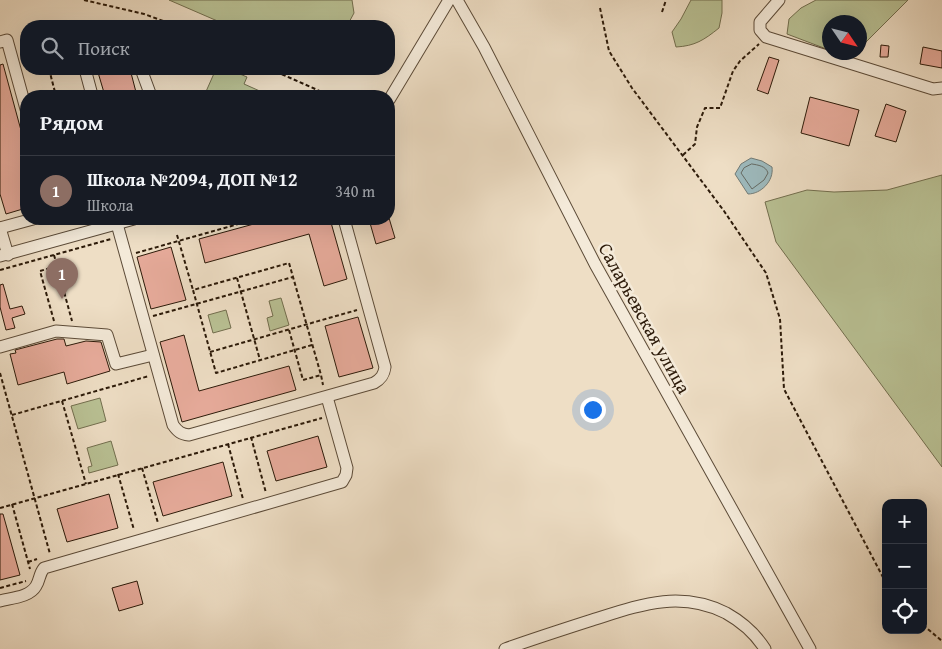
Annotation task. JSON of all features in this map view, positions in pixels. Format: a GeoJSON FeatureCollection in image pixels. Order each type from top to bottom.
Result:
{"type":"FeatureCollection","features":[{"type":"Feature","properties":{"kind":"street"},"geometry":{"type":"LineString","coordinates":[[395,90],[449,0]]}},
{"type":"Feature","properties":{"kind":"street","name":"Саларьевская улица"},"geometry":{"type":"LineString","coordinates":[[457,0],[484,47],[595,264],[810,649]]}},
{"type":"Feature","properties":{"kind":"street"},"geometry":{"type":"LineString","coordinates":[[779,0],[760,22],[760,30],[766,37],[933,89],[942,88]]}},
{"type":"Feature","properties":{"kind":"street"},"geometry":{"type":"LineString","coordinates":[[0,42],[7,40],[21,90]]}},
{"type":"Feature","properties":{"kind":"street"},"geometry":{"type":"LineString","coordinates":[[87,75],[91,90]]}},
{"type":"Feature","properties":{"kind":"street"},"geometry":{"type":"LineString","coordinates":[[143,75],[149,90]]}},
{"type":"Feature","properties":{"kind":"street"},"geometry":{"type":"LineString","coordinates":[[20,223],[0,228],[4,256],[113,225]]}},
{"type":"Feature","properties":{"kind":"street"},"geometry":{"type":"LineString","coordinates":[[117,225],[173,425],[177,430],[189,435],[380,380],[385,367],[346,225]]}},
{"type":"Feature","properties":{"kind":"street"},"geometry":{"type":"LineString","coordinates":[[0,347],[56,331],[107,335],[116,364],[153,354]]}},
{"type":"Feature","properties":{"kind":"street"},"geometry":{"type":"LineString","coordinates":[[0,601],[31,592],[36,586],[40,572],[44,568],[342,482],[347,468],[327,396]]}},
{"type":"Feature","properties":{"kind":"street"},"geometry":{"type":"LineString","coordinates":[[505,649],[644,604],[669,600],[694,602],[718,610],[736,619],[751,630],[765,649]]}},
{"type":"Feature","properties":{"kind":"path"},"geometry":{"type":"LineString","coordinates":[[84,0],[144,14],[160,20]]}},
{"type":"Feature","properties":{"kind":"path"},"geometry":{"type":"LineString","coordinates":[[662,12],[666,0]]}},
{"type":"Feature","properties":{"kind":"path"},"geometry":{"type":"LineString","coordinates":[[600,8],[609,51],[632,88],[724,211],[766,274],[780,319],[784,388],[882,575]]}},
{"type":"Feature","properties":{"kind":"path"},"geometry":{"type":"LineString","coordinates":[[683,156],[695,144],[697,127],[705,108],[720,108],[733,71],[740,61],[766,37]]}},
{"type":"Feature","properties":{"kind":"path"},"geometry":{"type":"LineString","coordinates":[[50,75],[54,90]]}},
{"type":"Feature","properties":{"kind":"path"},"geometry":{"type":"LineString","coordinates":[[284,75],[317,90]]}},
{"type":"Feature","properties":{"kind":"path"},"geometry":{"type":"LineString","coordinates":[[134,253],[235,225]]}},
{"type":"Feature","properties":{"kind":"path"},"geometry":{"type":"LineString","coordinates":[[177,235],[216,373],[312,345]]}},
{"type":"Feature","properties":{"kind":"path"},"geometry":{"type":"LineString","coordinates":[[0,270],[120,236]]}},
{"type":"Feature","properties":{"kind":"path"},"geometry":{"type":"LineString","coordinates":[[54,255],[75,333]]}},
{"type":"Feature","properties":{"kind":"path"},"geometry":{"type":"LineString","coordinates":[[193,290],[289,263],[322,382]]}},
{"type":"Feature","properties":{"kind":"path"},"geometry":{"type":"LineString","coordinates":[[56,331],[40,271],[57,266]]}},
{"type":"Feature","properties":{"kind":"path"},"geometry":{"type":"LineString","coordinates":[[153,316],[293,277]]}},
{"type":"Feature","properties":{"kind":"path"},"geometry":{"type":"LineString","coordinates":[[237,278],[260,360]]}},
{"type":"Feature","properties":{"kind":"path"},"geometry":{"type":"LineString","coordinates":[[210,352],[356,311]]}},
{"type":"Feature","properties":{"kind":"path"},"geometry":{"type":"LineString","coordinates":[[289,329],[304,380],[321,375]]}},
{"type":"Feature","properties":{"kind":"path"},"geometry":{"type":"LineString","coordinates":[[0,373],[54,565]]}},
{"type":"Feature","properties":{"kind":"path"},"geometry":{"type":"LineString","coordinates":[[12,415],[158,373]]}},
{"type":"Feature","properties":{"kind":"path"},"geometry":{"type":"LineString","coordinates":[[62,401],[86,484]]}},
{"type":"Feature","properties":{"kind":"path"},"geometry":{"type":"LineString","coordinates":[[0,508],[322,418]]}},
{"type":"Feature","properties":{"kind":"path"},"geometry":{"type":"LineString","coordinates":[[250,438],[266,494]]}},
{"type":"Feature","properties":{"kind":"path"},"geometry":{"type":"LineString","coordinates":[[228,444],[244,500]]}},
{"type":"Feature","properties":{"kind":"path"},"geometry":{"type":"LineString","coordinates":[[142,468],[158,524]]}},
{"type":"Feature","properties":{"kind":"path"},"geometry":{"type":"LineString","coordinates":[[118,474],[134,531]]}},
{"type":"Feature","properties":{"kind":"path"},"geometry":{"type":"LineString","coordinates":[[12,504],[31,570]]}},
{"type":"Feature","properties":{"kind":"path"},"geometry":{"type":"LineString","coordinates":[[0,588],[33,579]]}},
{"type":"Feature","properties":{"kind":"path"},"geometry":{"type":"LineString","coordinates":[[927,628],[942,641]]}},
{"type":"Feature","properties":{"kind":"green space"},"geometry":{"type":"Polygon","coordinates":[[[169,0],[352,0],[354,13],[350,20],[215,20],[169,0]]]}},
{"type":"Feature","properties":{"kind":"green space"},"geometry":{"type":"Polygon","coordinates":[[[691,0],[722,0],[719,28],[699,42],[676,47],[672,32],[691,0]]]}},
{"type":"Feature","properties":{"kind":"green space"},"geometry":{"type":"Polygon","coordinates":[[[816,0],[908,0],[867,41],[867,15],[822,15],[822,47],[787,34],[789,19],[801,8],[816,0]]]}},
{"type":"Feature","properties":{"kind":"green space"},"geometry":{"type":"Polygon","coordinates":[[[213,75],[242,75],[247,77],[244,84],[258,90],[207,90],[213,75]]]}},
{"type":"Feature","properties":{"kind":"green space"},"geometry":{"type":"Polygon","coordinates":[[[942,175],[942,467],[776,242],[765,202],[807,190],[834,192],[887,190],[942,175]]]}},
{"type":"Feature","properties":{"kind":"green space"},"geometry":{"type":"Polygon","coordinates":[[[281,298],[289,325],[270,331],[267,318],[273,316],[269,301],[281,298]]]}},
{"type":"Feature","properties":{"kind":"green space"},"geometry":{"type":"Polygon","coordinates":[[[226,310],[231,328],[213,333],[208,315],[226,310]]]}},
{"type":"Feature","properties":{"kind":"green space"},"geometry":{"type":"Polygon","coordinates":[[[100,398],[106,421],[78,429],[71,406],[100,398]]]}},
{"type":"Feature","properties":{"kind":"green space"},"geometry":{"type":"Polygon","coordinates":[[[111,441],[118,465],[89,473],[88,467],[92,466],[87,448],[111,441]]]}},
{"type":"Feature","properties":{"kind":"water"},"geometry":{"type":"Polygon","coordinates":[[[751,158],[762,161],[772,167],[772,172],[766,186],[758,192],[748,194],[735,174],[741,164],[751,158]]]}},
{"type":"Feature","properties":{"kind":"building"},"geometry":{"type":"Polygon","coordinates":[[[881,45],[889,46],[888,57],[880,57],[881,45]]]}},
{"type":"Feature","properties":{"kind":"building"},"geometry":{"type":"Polygon","coordinates":[[[923,47],[942,51],[942,68],[920,64],[923,47]]]}},
{"type":"Feature","properties":{"kind":"building"},"geometry":{"type":"Polygon","coordinates":[[[769,57],[779,60],[768,94],[757,90],[769,57]]]}},
{"type":"Feature","properties":{"kind":"building"},"geometry":{"type":"Polygon","coordinates":[[[3,64],[20,127],[20,210],[6,214],[0,194],[0,65],[3,64]]]}},
{"type":"Feature","properties":{"kind":"building"},"geometry":{"type":"Polygon","coordinates":[[[99,75],[132,75],[135,90],[103,90],[99,75]]]}},
{"type":"Feature","properties":{"kind":"building"},"geometry":{"type":"Polygon","coordinates":[[[810,97],[859,110],[849,146],[801,133],[810,97]]]}},
{"type":"Feature","properties":{"kind":"building"},"geometry":{"type":"Polygon","coordinates":[[[886,104],[906,111],[896,142],[875,136],[886,104]]]}},
{"type":"Feature","properties":{"kind":"building"},"geometry":{"type":"Polygon","coordinates":[[[250,225],[332,225],[347,279],[324,286],[309,234],[205,263],[199,239],[250,225]]]}},
{"type":"Feature","properties":{"kind":"building"},"geometry":{"type":"Polygon","coordinates":[[[371,225],[391,225],[395,238],[376,244],[371,225]]]}},
{"type":"Feature","properties":{"kind":"building"},"geometry":{"type":"Polygon","coordinates":[[[171,247],[186,300],[151,309],[137,257],[171,247]]]}},
{"type":"Feature","properties":{"kind":"building"},"geometry":{"type":"Polygon","coordinates":[[[3,284],[10,309],[22,306],[25,314],[12,318],[15,328],[6,330],[0,307],[0,285],[3,284]]]}},
{"type":"Feature","properties":{"kind":"building"},"geometry":{"type":"Polygon","coordinates":[[[358,317],[373,368],[339,377],[325,326],[358,317]]]}},
{"type":"Feature","properties":{"kind":"building"},"geometry":{"type":"Polygon","coordinates":[[[184,335],[199,391],[289,366],[296,390],[182,422],[160,342],[184,335]]]}},
{"type":"Feature","properties":{"kind":"building"},"geometry":{"type":"Polygon","coordinates":[[[57,339],[64,339],[66,346],[86,341],[101,342],[110,371],[67,384],[64,372],[18,385],[10,354],[16,353],[15,350],[57,339]]]}},
{"type":"Feature","properties":{"kind":"building"},"geometry":{"type":"Polygon","coordinates":[[[318,436],[327,467],[276,481],[267,451],[318,436]]]}},
{"type":"Feature","properties":{"kind":"building"},"geometry":{"type":"Polygon","coordinates":[[[223,462],[232,496],[163,516],[153,482],[223,462]]]}},
{"type":"Feature","properties":{"kind":"building"},"geometry":{"type":"Polygon","coordinates":[[[109,494],[118,528],[67,542],[57,509],[109,494]]]}},
{"type":"Feature","properties":{"kind":"building"},"geometry":{"type":"Polygon","coordinates":[[[0,514],[3,514],[20,575],[0,580],[0,514]]]}},
{"type":"Feature","properties":{"kind":"building"},"geometry":{"type":"Polygon","coordinates":[[[137,581],[143,604],[119,611],[112,588],[137,581]]]}},
{"type":"Feature","properties":{"kind":"place","name":"Школа №2094, ДОП №12"},"geometry":{"type":"Point","coordinates":[62,299]}}]}
